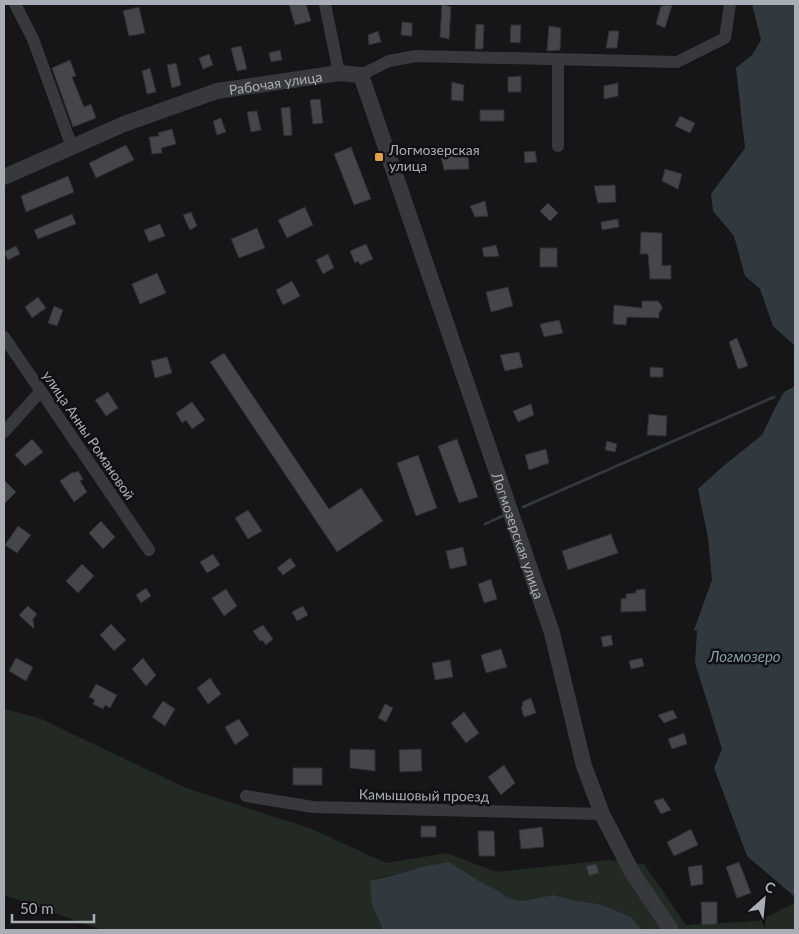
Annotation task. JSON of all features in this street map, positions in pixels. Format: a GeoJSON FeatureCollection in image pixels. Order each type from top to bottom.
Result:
{"type":"FeatureCollection","features":[{"type":"Feature","properties":{"kind":"street"},"geometry":{"type":"LineString","coordinates":[[15,4],[33,40],[72,148]]}},
{"type":"Feature","properties":{"kind":"street"},"geometry":{"type":"LineString","coordinates":[[325,4],[339,73]]}},
{"type":"Feature","properties":{"kind":"street"},"geometry":{"type":"LineString","coordinates":[[361,75],[389,61],[416,56],[677,62],[725,38],[730,4]]}},
{"type":"Feature","properties":{"kind":"street"},"geometry":{"type":"LineString","coordinates":[[558,60],[558,146]]}},
{"type":"Feature","properties":{"kind":"street","name":"Рабочая улица"},"geometry":{"type":"LineString","coordinates":[[4,177],[124,124],[217,91],[339,73],[361,75]]}},
{"type":"Feature","properties":{"kind":"street","name":"Логмозерская улица"},"geometry":{"type":"LineString","coordinates":[[361,75],[552,633],[584,766],[602,814],[632,872],[671,930]]}},
{"type":"Feature","properties":{"kind":"street","name":"улица Анны Романовой"},"geometry":{"type":"LineString","coordinates":[[4,337],[149,550]]}},
{"type":"Feature","properties":{"kind":"street"},"geometry":{"type":"LineString","coordinates":[[4,432],[41,391]]}},
{"type":"Feature","properties":{"kind":"street","name":"Камышовый проезд"},"geometry":{"type":"LineString","coordinates":[[246,796],[313,808],[602,814]]}},
{"type":"Feature","properties":{"kind":"shaded area"},"geometry":{"type":"Polygon","coordinates":[[[4,709],[39,718],[186,788],[312,829],[386,863],[447,853],[496,872],[608,860],[644,864],[686,925],[758,921],[795,903],[795,930],[642,930],[631,917],[600,904],[553,895],[522,901],[508,898],[479,881],[421,867],[378,878],[372,904],[383,930],[102,930],[4,895],[4,709]]]}},
{"type":"Feature","properties":{"kind":"water"},"geometry":{"type":"Polygon","coordinates":[[[752,4],[795,4],[795,346],[773,326],[760,289],[745,276],[734,236],[713,211],[711,194],[745,148],[736,68],[752,55],[761,40],[752,4]]]}},
{"type":"Feature","properties":{"kind":"water","name":"Логмозеро"},"geometry":{"type":"Polygon","coordinates":[[[795,386],[795,897],[747,856],[714,768],[722,749],[695,663],[697,631],[694,630],[712,580],[708,538],[698,489],[762,435],[784,392],[795,386]]]}},
{"type":"Feature","properties":{"kind":"water"},"geometry":{"type":"Polygon","coordinates":[[[449,862],[508,898],[522,901],[553,895],[600,904],[631,917],[642,930],[383,930],[372,904],[370,881],[421,867],[449,862]]]}},
{"type":"Feature","properties":{"kind":"building"},"geometry":{"type":"Polygon","coordinates":[[[289,4],[306,4],[311,21],[295,25],[289,4]]]}},
{"type":"Feature","properties":{"kind":"building"},"geometry":{"type":"Polygon","coordinates":[[[442,4],[451,7],[449,39],[440,37],[442,4]]]}},
{"type":"Feature","properties":{"kind":"building"},"geometry":{"type":"Polygon","coordinates":[[[672,5],[665,28],[656,24],[661,6],[672,5]]]}},
{"type":"Feature","properties":{"kind":"building"},"geometry":{"type":"Polygon","coordinates":[[[139,7],[145,33],[129,36],[123,11],[139,7]]]}},
{"type":"Feature","properties":{"kind":"building"},"geometry":{"type":"Polygon","coordinates":[[[402,22],[412,23],[412,36],[401,35],[402,22]]]}},
{"type":"Feature","properties":{"kind":"building"},"geometry":{"type":"Polygon","coordinates":[[[476,24],[484,25],[483,49],[475,49],[476,24]]]}},
{"type":"Feature","properties":{"kind":"building"},"geometry":{"type":"Polygon","coordinates":[[[511,25],[521,25],[520,43],[510,42],[511,25]]]}},
{"type":"Feature","properties":{"kind":"building"},"geometry":{"type":"Polygon","coordinates":[[[549,26],[561,28],[560,50],[547,51],[549,26]]]}},
{"type":"Feature","properties":{"kind":"building"},"geometry":{"type":"Polygon","coordinates":[[[378,31],[381,42],[369,45],[368,35],[378,31]]]}},
{"type":"Feature","properties":{"kind":"building"},"geometry":{"type":"Polygon","coordinates":[[[609,31],[619,31],[617,48],[606,48],[609,31]]]}},
{"type":"Feature","properties":{"kind":"building"},"geometry":{"type":"Polygon","coordinates":[[[241,46],[247,69],[237,71],[231,48],[241,46]]]}},
{"type":"Feature","properties":{"kind":"building"},"geometry":{"type":"Polygon","coordinates":[[[280,50],[282,60],[271,62],[269,53],[280,50]]]}},
{"type":"Feature","properties":{"kind":"building"},"geometry":{"type":"Polygon","coordinates":[[[209,54],[213,65],[203,69],[199,58],[209,54]]]}},
{"type":"Feature","properties":{"kind":"building"},"geometry":{"type":"Polygon","coordinates":[[[70,60],[76,76],[72,77],[84,107],[91,104],[96,118],[73,127],[52,68],[70,60]]]}},
{"type":"Feature","properties":{"kind":"building"},"geometry":{"type":"Polygon","coordinates":[[[176,63],[181,85],[172,88],[167,65],[176,63]]]}},
{"type":"Feature","properties":{"kind":"building"},"geometry":{"type":"Polygon","coordinates":[[[150,68],[156,92],[147,94],[142,71],[150,68]]]}},
{"type":"Feature","properties":{"kind":"building"},"geometry":{"type":"Polygon","coordinates":[[[521,76],[521,92],[508,92],[508,77],[521,76]]]}},
{"type":"Feature","properties":{"kind":"building"},"geometry":{"type":"Polygon","coordinates":[[[452,82],[464,85],[463,101],[451,100],[452,82]]]}},
{"type":"Feature","properties":{"kind":"building"},"geometry":{"type":"Polygon","coordinates":[[[618,83],[618,96],[604,99],[604,86],[618,83]]]}},
{"type":"Feature","properties":{"kind":"building"},"geometry":{"type":"Polygon","coordinates":[[[320,99],[323,123],[313,124],[310,100],[320,99]]]}},
{"type":"Feature","properties":{"kind":"building"},"geometry":{"type":"Polygon","coordinates":[[[290,107],[292,135],[284,136],[281,108],[290,107]]]}},
{"type":"Feature","properties":{"kind":"building"},"geometry":{"type":"Polygon","coordinates":[[[480,110],[504,110],[504,121],[480,121],[480,110]]]}},
{"type":"Feature","properties":{"kind":"building"},"geometry":{"type":"Polygon","coordinates":[[[257,111],[261,130],[251,132],[247,112],[257,111]]]}},
{"type":"Feature","properties":{"kind":"building"},"geometry":{"type":"Polygon","coordinates":[[[680,116],[695,123],[690,133],[675,126],[680,116]]]}},
{"type":"Feature","properties":{"kind":"building"},"geometry":{"type":"Polygon","coordinates":[[[221,118],[226,132],[217,135],[213,121],[221,118]]]}},
{"type":"Feature","properties":{"kind":"building"},"geometry":{"type":"Polygon","coordinates":[[[172,129],[176,144],[161,148],[162,153],[152,154],[149,137],[159,136],[158,133],[172,129]]]}},
{"type":"Feature","properties":{"kind":"building"},"geometry":{"type":"Polygon","coordinates":[[[126,145],[134,160],[96,178],[89,163],[126,145]]]}},
{"type":"Feature","properties":{"kind":"building"},"geometry":{"type":"Polygon","coordinates":[[[351,147],[371,199],[354,205],[334,154],[351,147]]]}},
{"type":"Feature","properties":{"kind":"building"},"geometry":{"type":"Polygon","coordinates":[[[535,151],[537,162],[525,163],[524,152],[535,151]]]}},
{"type":"Feature","properties":{"kind":"building"},"geometry":{"type":"Polygon","coordinates":[[[468,155],[469,169],[444,170],[441,157],[468,155]]]}},
{"type":"Feature","properties":{"kind":"building"},"geometry":{"type":"Polygon","coordinates":[[[665,169],[682,174],[678,189],[662,181],[665,169]]]}},
{"type":"Feature","properties":{"kind":"building"},"geometry":{"type":"Polygon","coordinates":[[[68,176],[74,192],[26,212],[21,196],[68,176]]]}},
{"type":"Feature","properties":{"kind":"building"},"geometry":{"type":"Polygon","coordinates":[[[615,185],[616,202],[598,203],[594,186],[615,185]]]}},
{"type":"Feature","properties":{"kind":"building"},"geometry":{"type":"Polygon","coordinates":[[[485,201],[488,216],[475,217],[470,206],[485,201]]]}},
{"type":"Feature","properties":{"kind":"building"},"geometry":{"type":"Polygon","coordinates":[[[548,203],[558,213],[550,221],[540,211],[548,203]]]}},
{"type":"Feature","properties":{"kind":"building"},"geometry":{"type":"Polygon","coordinates":[[[305,207],[313,225],[287,238],[278,220],[305,207]]]}},
{"type":"Feature","properties":{"kind":"building"},"geometry":{"type":"Polygon","coordinates":[[[191,212],[197,226],[190,230],[183,215],[191,212]]]}},
{"type":"Feature","properties":{"kind":"building"},"geometry":{"type":"Polygon","coordinates":[[[72,214],[76,224],[38,239],[34,230],[72,214]]]}},
{"type":"Feature","properties":{"kind":"building"},"geometry":{"type":"Polygon","coordinates":[[[618,219],[619,227],[602,230],[601,222],[618,219]]]}},
{"type":"Feature","properties":{"kind":"building"},"geometry":{"type":"Polygon","coordinates":[[[160,224],[165,236],[149,242],[144,230],[160,224]]]}},
{"type":"Feature","properties":{"kind":"building"},"geometry":{"type":"Polygon","coordinates":[[[257,228],[265,248],[239,258],[231,239],[257,228]]]}},
{"type":"Feature","properties":{"kind":"building"},"geometry":{"type":"Polygon","coordinates":[[[641,232],[662,233],[662,266],[671,265],[671,279],[650,279],[648,254],[640,254],[641,232]]]}},
{"type":"Feature","properties":{"kind":"building"},"geometry":{"type":"Polygon","coordinates":[[[366,244],[373,259],[360,265],[358,261],[355,263],[350,251],[366,244]]]}},
{"type":"Feature","properties":{"kind":"building"},"geometry":{"type":"Polygon","coordinates":[[[496,245],[499,256],[484,257],[482,248],[496,245]]]}},
{"type":"Feature","properties":{"kind":"building"},"geometry":{"type":"Polygon","coordinates":[[[16,246],[20,254],[8,260],[4,252],[16,246]]]}},
{"type":"Feature","properties":{"kind":"building"},"geometry":{"type":"Polygon","coordinates":[[[540,248],[557,248],[557,267],[540,267],[540,248]]]}},
{"type":"Feature","properties":{"kind":"building"},"geometry":{"type":"Polygon","coordinates":[[[328,254],[334,268],[323,274],[316,260],[328,254]]]}},
{"type":"Feature","properties":{"kind":"building"},"geometry":{"type":"Polygon","coordinates":[[[157,273],[166,293],[140,304],[132,284],[157,273]]]}},
{"type":"Feature","properties":{"kind":"building"},"geometry":{"type":"Polygon","coordinates":[[[292,281],[300,296],[283,305],[276,290],[292,281]]]}},
{"type":"Feature","properties":{"kind":"building"},"geometry":{"type":"Polygon","coordinates":[[[508,287],[513,306],[491,312],[486,292],[508,287]]]}},
{"type":"Feature","properties":{"kind":"building"},"geometry":{"type":"Polygon","coordinates":[[[38,297],[46,308],[32,318],[25,307],[38,297]]]}},
{"type":"Feature","properties":{"kind":"building"},"geometry":{"type":"Polygon","coordinates":[[[642,301],[658,301],[662,306],[659,318],[627,317],[626,325],[613,324],[614,305],[642,308],[642,301]]]}},
{"type":"Feature","properties":{"kind":"building"},"geometry":{"type":"Polygon","coordinates":[[[54,306],[63,310],[57,326],[48,323],[54,306]]]}},
{"type":"Feature","properties":{"kind":"building"},"geometry":{"type":"Polygon","coordinates":[[[559,320],[563,333],[544,337],[540,324],[559,320]]]}},
{"type":"Feature","properties":{"kind":"building"},"geometry":{"type":"Polygon","coordinates":[[[737,338],[748,366],[738,369],[729,342],[737,338]]]}},
{"type":"Feature","properties":{"kind":"building"},"geometry":{"type":"Polygon","coordinates":[[[519,352],[523,367],[505,371],[500,355],[519,352]]]}},
{"type":"Feature","properties":{"kind":"building"},"geometry":{"type":"Polygon","coordinates":[[[224,353],[329,509],[361,488],[383,521],[337,552],[210,362],[224,353]]]}},
{"type":"Feature","properties":{"kind":"building"},"geometry":{"type":"Polygon","coordinates":[[[167,357],[172,373],[155,378],[151,361],[167,357]]]}},
{"type":"Feature","properties":{"kind":"building"},"geometry":{"type":"Polygon","coordinates":[[[650,367],[663,368],[663,377],[650,377],[650,367]]]}},
{"type":"Feature","properties":{"kind":"building"},"geometry":{"type":"Polygon","coordinates":[[[108,392],[118,408],[106,416],[95,400],[108,392]]]}},
{"type":"Feature","properties":{"kind":"building"},"geometry":{"type":"Polygon","coordinates":[[[192,402],[205,420],[192,429],[186,420],[182,423],[176,413],[192,402]]]}},
{"type":"Feature","properties":{"kind":"building"},"geometry":{"type":"Polygon","coordinates":[[[531,404],[534,415],[518,422],[513,411],[531,404]]]}},
{"type":"Feature","properties":{"kind":"building"},"geometry":{"type":"Polygon","coordinates":[[[649,414],[667,416],[666,436],[647,435],[649,414]]]}},
{"type":"Feature","properties":{"kind":"building"},"geometry":{"type":"Polygon","coordinates":[[[32,439],[43,452],[25,466],[15,455],[32,439]]]}},
{"type":"Feature","properties":{"kind":"building"},"geometry":{"type":"Polygon","coordinates":[[[457,439],[478,497],[459,503],[438,446],[457,439]]]}},
{"type":"Feature","properties":{"kind":"building"},"geometry":{"type":"Polygon","coordinates":[[[607,441],[617,444],[615,452],[605,450],[607,441]]]}},
{"type":"Feature","properties":{"kind":"building"},"geometry":{"type":"Polygon","coordinates":[[[546,449],[549,463],[529,470],[525,455],[546,449]]]}},
{"type":"Feature","properties":{"kind":"building"},"geometry":{"type":"Polygon","coordinates":[[[418,455],[437,508],[416,516],[397,463],[418,455]]]}},
{"type":"Feature","properties":{"kind":"building"},"geometry":{"type":"Polygon","coordinates":[[[78,471],[83,479],[80,481],[87,492],[74,502],[60,481],[73,472],[78,471]]]}},
{"type":"Feature","properties":{"kind":"building"},"geometry":{"type":"Polygon","coordinates":[[[4,480],[16,492],[4,504],[4,480]]]}},
{"type":"Feature","properties":{"kind":"building"},"geometry":{"type":"Polygon","coordinates":[[[248,510],[262,531],[248,539],[235,518],[248,510]]]}},
{"type":"Feature","properties":{"kind":"building"},"geometry":{"type":"Polygon","coordinates":[[[101,521],[115,537],[103,549],[89,533],[101,521]]]}},
{"type":"Feature","properties":{"kind":"building"},"geometry":{"type":"Polygon","coordinates":[[[18,526],[31,535],[17,553],[5,545],[18,526]]]}},
{"type":"Feature","properties":{"kind":"building"},"geometry":{"type":"Polygon","coordinates":[[[611,534],[618,553],[568,570],[562,551],[611,534]]]}},
{"type":"Feature","properties":{"kind":"building"},"geometry":{"type":"Polygon","coordinates":[[[463,547],[467,565],[450,569],[446,551],[463,547]]]}},
{"type":"Feature","properties":{"kind":"building"},"geometry":{"type":"Polygon","coordinates":[[[213,554],[220,565],[207,573],[200,562],[213,554]]]}},
{"type":"Feature","properties":{"kind":"building"},"geometry":{"type":"Polygon","coordinates":[[[290,558],[296,566],[283,575],[277,568],[290,558]]]}},
{"type":"Feature","properties":{"kind":"building"},"geometry":{"type":"Polygon","coordinates":[[[82,564],[94,576],[78,593],[66,581],[82,564]]]}},
{"type":"Feature","properties":{"kind":"building"},"geometry":{"type":"Polygon","coordinates":[[[491,579],[497,599],[484,603],[478,584],[491,579]]]}},
{"type":"Feature","properties":{"kind":"building"},"geometry":{"type":"Polygon","coordinates":[[[146,588],[151,596],[141,603],[136,595],[146,588]]]}},
{"type":"Feature","properties":{"kind":"building"},"geometry":{"type":"Polygon","coordinates":[[[226,589],[237,606],[224,616],[212,598],[226,589]]]}},
{"type":"Feature","properties":{"kind":"building"},"geometry":{"type":"Polygon","coordinates":[[[645,589],[646,611],[621,612],[621,599],[626,598],[626,594],[636,593],[636,590],[645,589]]]}},
{"type":"Feature","properties":{"kind":"building"},"geometry":{"type":"Polygon","coordinates":[[[28,606],[37,614],[33,619],[34,629],[19,615],[28,606]]]}},
{"type":"Feature","properties":{"kind":"building"},"geometry":{"type":"Polygon","coordinates":[[[303,606],[308,615],[297,621],[292,612],[303,606]]]}},
{"type":"Feature","properties":{"kind":"building"},"geometry":{"type":"Polygon","coordinates":[[[111,624],[126,640],[114,651],[100,635],[111,624]]]}},
{"type":"Feature","properties":{"kind":"building"},"geometry":{"type":"Polygon","coordinates":[[[263,625],[273,639],[266,645],[262,640],[260,641],[253,631],[263,625]]]}},
{"type":"Feature","properties":{"kind":"building"},"geometry":{"type":"Polygon","coordinates":[[[611,635],[613,645],[603,647],[601,637],[611,635]]]}},
{"type":"Feature","properties":{"kind":"building"},"geometry":{"type":"Polygon","coordinates":[[[501,649],[507,667],[486,673],[481,655],[501,649]]]}},
{"type":"Feature","properties":{"kind":"building"},"geometry":{"type":"Polygon","coordinates":[[[16,658],[33,667],[26,681],[9,671],[16,658]]]}},
{"type":"Feature","properties":{"kind":"building"},"geometry":{"type":"Polygon","coordinates":[[[143,658],[156,675],[146,686],[132,669],[143,658]]]}},
{"type":"Feature","properties":{"kind":"building"},"geometry":{"type":"Polygon","coordinates":[[[642,658],[644,666],[631,669],[629,661],[642,658]]]}},
{"type":"Feature","properties":{"kind":"building"},"geometry":{"type":"Polygon","coordinates":[[[450,660],[453,677],[435,680],[432,663],[450,660]]]}},
{"type":"Feature","properties":{"kind":"building"},"geometry":{"type":"Polygon","coordinates":[[[210,678],[221,694],[208,704],[197,688],[210,678]]]}},
{"type":"Feature","properties":{"kind":"building"},"geometry":{"type":"Polygon","coordinates":[[[96,684],[117,695],[110,708],[105,705],[103,709],[93,704],[95,700],[89,697],[96,684]]]}},
{"type":"Feature","properties":{"kind":"building"},"geometry":{"type":"Polygon","coordinates":[[[531,698],[536,713],[524,717],[521,707],[523,706],[522,702],[531,698]]]}},
{"type":"Feature","properties":{"kind":"building"},"geometry":{"type":"Polygon","coordinates":[[[163,701],[175,709],[165,726],[152,717],[163,701]]]}},
{"type":"Feature","properties":{"kind":"building"},"geometry":{"type":"Polygon","coordinates":[[[385,704],[393,708],[386,722],[378,718],[385,704]]]}},
{"type":"Feature","properties":{"kind":"building"},"geometry":{"type":"Polygon","coordinates":[[[673,710],[677,718],[664,723],[658,715],[673,710]]]}},
{"type":"Feature","properties":{"kind":"building"},"geometry":{"type":"Polygon","coordinates":[[[464,712],[479,733],[466,743],[451,723],[464,712]]]}},
{"type":"Feature","properties":{"kind":"building"},"geometry":{"type":"Polygon","coordinates":[[[239,719],[249,735],[235,745],[225,727],[239,719]]]}},
{"type":"Feature","properties":{"kind":"building"},"geometry":{"type":"Polygon","coordinates":[[[684,733],[687,744],[672,749],[668,739],[684,733]]]}},
{"type":"Feature","properties":{"kind":"building"},"geometry":{"type":"Polygon","coordinates":[[[350,749],[375,750],[375,771],[350,768],[350,749]]]}},
{"type":"Feature","properties":{"kind":"building"},"geometry":{"type":"Polygon","coordinates":[[[421,749],[422,771],[400,772],[399,750],[421,749]]]}},
{"type":"Feature","properties":{"kind":"building"},"geometry":{"type":"Polygon","coordinates":[[[504,765],[515,783],[501,795],[488,777],[504,765]]]}},
{"type":"Feature","properties":{"kind":"building"},"geometry":{"type":"Polygon","coordinates":[[[293,768],[322,768],[322,785],[293,785],[293,768]]]}},
{"type":"Feature","properties":{"kind":"building"},"geometry":{"type":"Polygon","coordinates":[[[663,798],[671,810],[661,814],[654,801],[663,798]]]}},
{"type":"Feature","properties":{"kind":"building"},"geometry":{"type":"Polygon","coordinates":[[[421,826],[436,826],[436,837],[421,837],[421,826]]]}},
{"type":"Feature","properties":{"kind":"building"},"geometry":{"type":"Polygon","coordinates":[[[542,827],[544,847],[521,849],[519,830],[542,827]]]}},
{"type":"Feature","properties":{"kind":"building"},"geometry":{"type":"Polygon","coordinates":[[[691,829],[698,845],[674,856],[667,842],[691,829]]]}},
{"type":"Feature","properties":{"kind":"building"},"geometry":{"type":"Polygon","coordinates":[[[478,831],[494,831],[495,856],[479,856],[478,831]]]}},
{"type":"Feature","properties":{"kind":"building"},"geometry":{"type":"Polygon","coordinates":[[[739,862],[751,893],[737,898],[726,867],[739,862]]]}},
{"type":"Feature","properties":{"kind":"building"},"geometry":{"type":"Polygon","coordinates":[[[596,864],[599,873],[589,876],[586,866],[596,864]]]}},
{"type":"Feature","properties":{"kind":"building"},"geometry":{"type":"Polygon","coordinates":[[[702,865],[703,884],[691,886],[688,867],[702,865]]]}},
{"type":"Feature","properties":{"kind":"building"},"geometry":{"type":"Polygon","coordinates":[[[701,902],[717,902],[717,924],[702,925],[701,902]]]}},
{"type":"Feature","properties":{"kind":"waterway"},"geometry":{"type":"LineString","coordinates":[[523,507],[774,397]]}},
{"type":"Feature","properties":{"kind":"waterway"},"geometry":{"type":"LineString","coordinates":[[485,524],[507,514]]}},
{"type":"Feature","properties":{"kind":"place","name":"Логмозерская улица"},"geometry":{"type":"Point","coordinates":[379,157]}}]}
